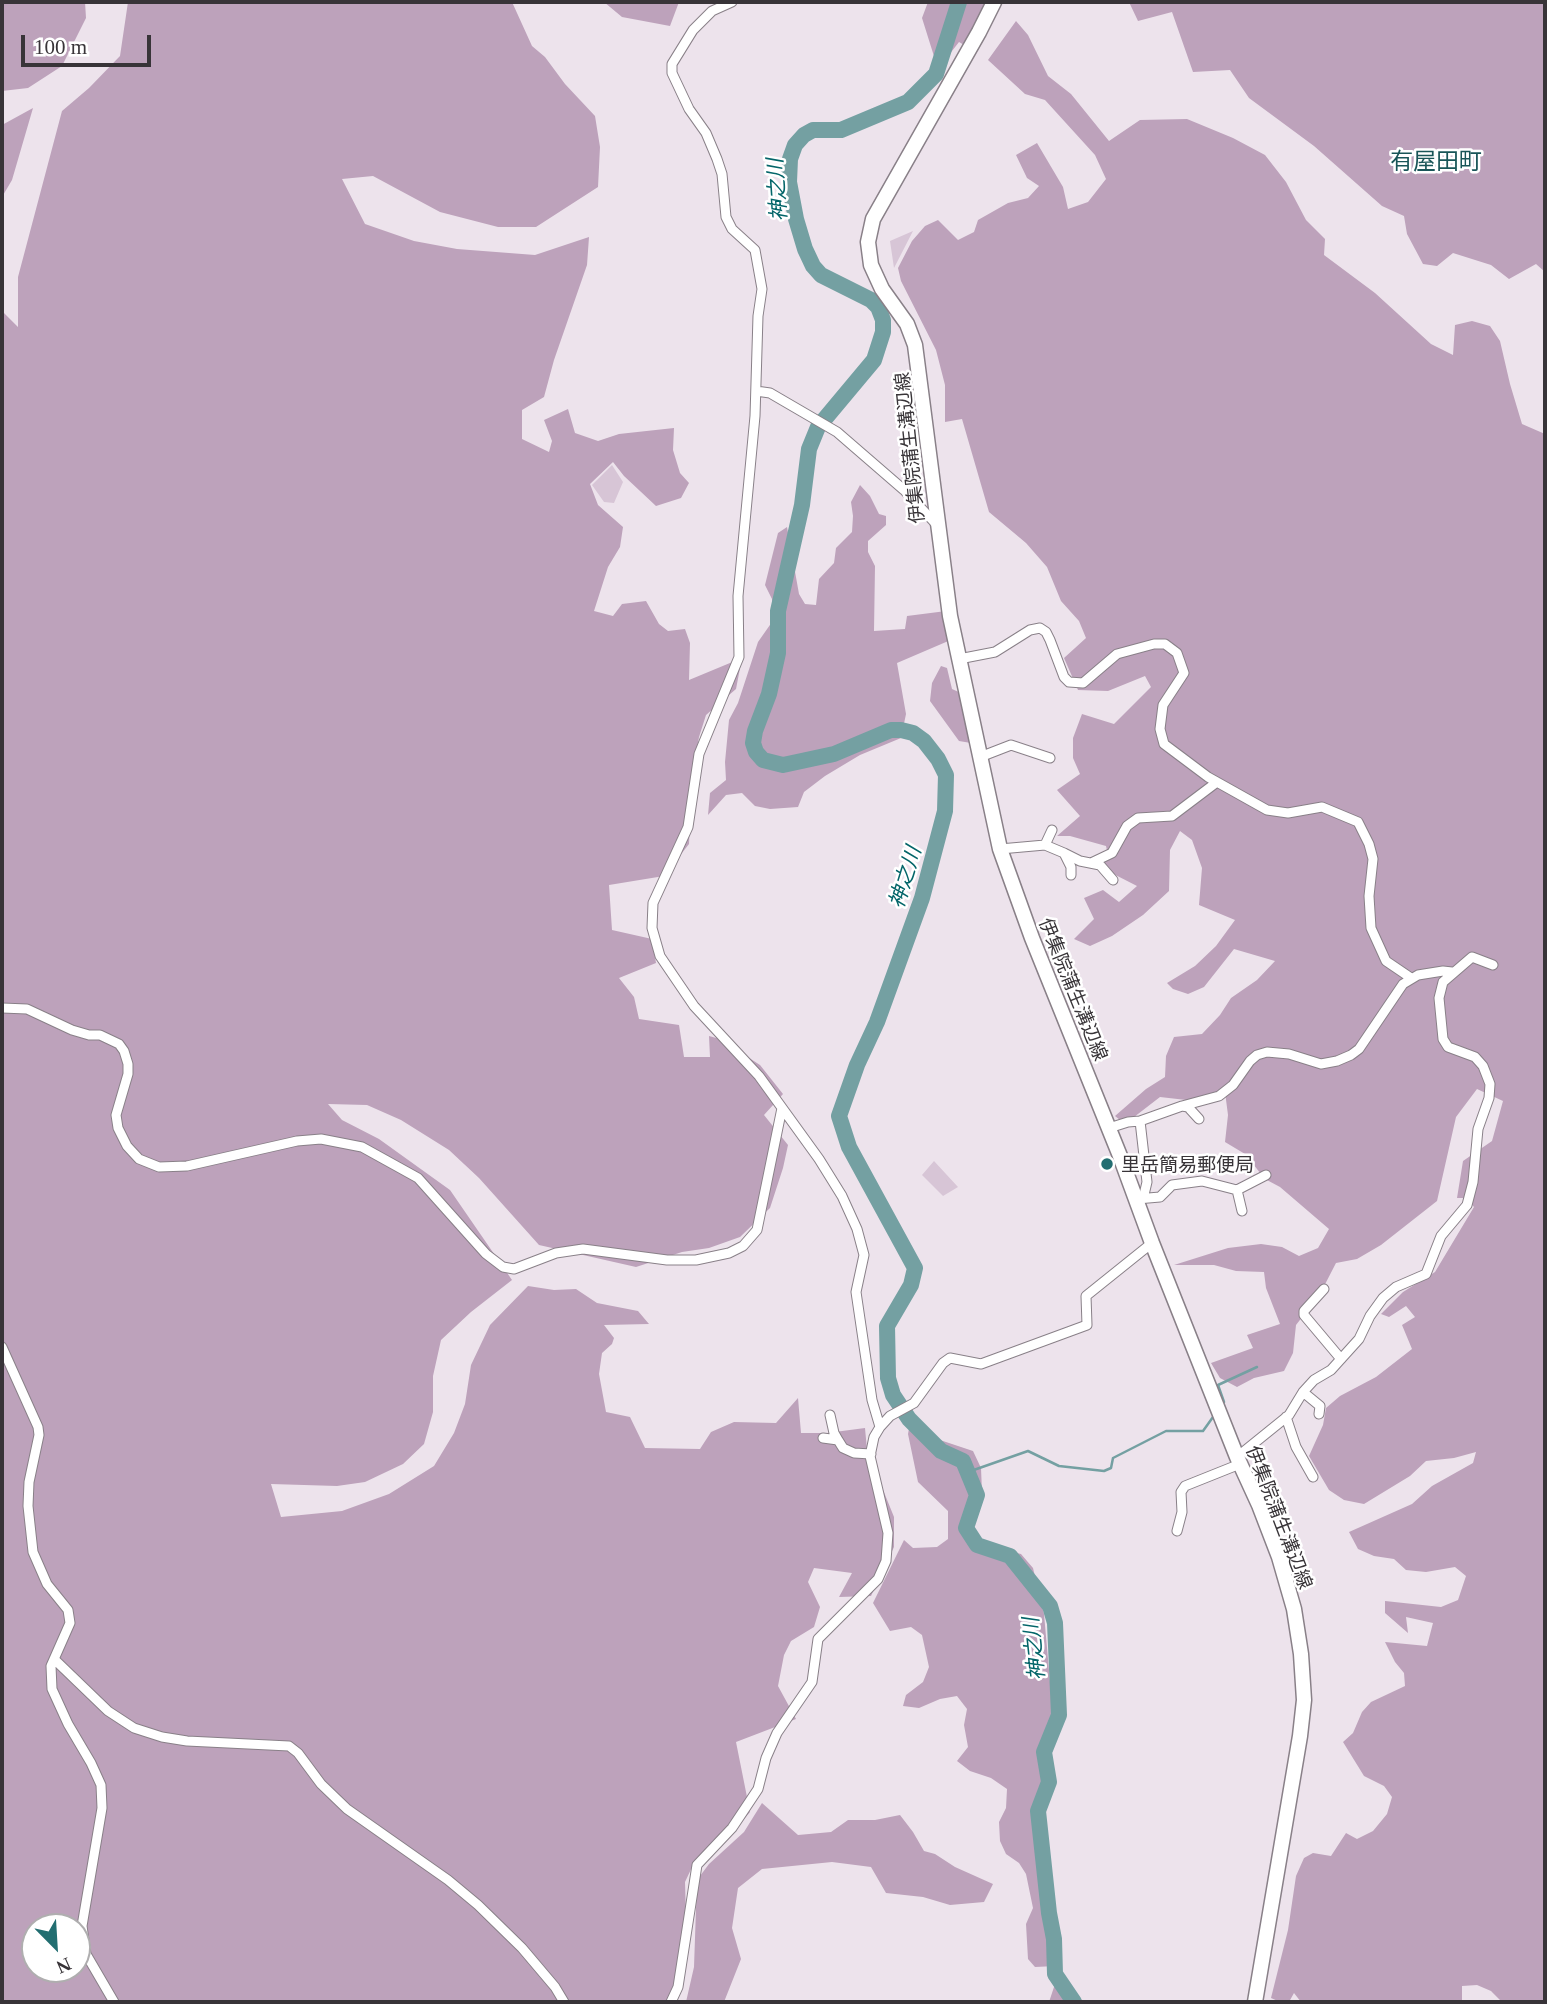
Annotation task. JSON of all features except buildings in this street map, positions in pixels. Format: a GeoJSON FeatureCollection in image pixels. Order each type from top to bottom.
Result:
{"type":"FeatureCollection","features":[{"type":"Feature","properties":{"kind":"main road","name":"伊集院蒲生溝辺線"},"geometry":{"type":"LineString","coordinates":[[994,2],[883,198],[873,219],[868,243],[871,265],[882,289],[907,324],[915,345],[937,525],[959,659],[1000,849],[1032,939],[1140,1199],[1152,1243],[1279,1557],[1294,1609],[1304,1700],[1255,2002]]}},
{"type":"Feature","properties":{"kind":"street"},"geometry":{"type":"LineString","coordinates":[[732,2],[712,11],[693,30],[671,64],[672,73],[688,109],[706,133],[717,159],[722,174],[726,217],[732,229],[755,250],[762,289],[738,596],[739,657],[699,754],[688,827],[653,903],[652,928],[660,956],[694,1006],[759,1076],[842,1196],[857,1229],[864,1255],[856,1292],[857,1309],[872,1400],[880,1427]]}},
{"type":"Feature","properties":{"kind":"street"},"geometry":{"type":"LineString","coordinates":[[756,391],[770,393],[837,432],[904,490],[937,525]]}},
{"type":"Feature","properties":{"kind":"street"},"geometry":{"type":"LineString","coordinates":[[959,659],[995,652],[1030,630],[1040,628],[1046,632],[1064,677],[1069,682],[1083,683],[1117,654],[1154,643],[1165,644],[1177,653],[1184,674],[1163,705],[1160,729],[1164,744],[1217,782],[1267,810],[1288,813],[1322,807],[1358,822],[1373,859],[1369,896],[1371,928],[1386,961],[1411,978]]}},
{"type":"Feature","properties":{"kind":"street"},"geometry":{"type":"LineString","coordinates":[[980,757],[1011,745],[1050,758]]}},
{"type":"Feature","properties":{"kind":"street"},"geometry":{"type":"LineString","coordinates":[[1091,863],[1112,853],[1127,826],[1138,818],[1159,819],[1172,816],[1217,782]]}},
{"type":"Feature","properties":{"kind":"street"},"geometry":{"type":"LineString","coordinates":[[1045,845],[1052,830]]}},
{"type":"Feature","properties":{"kind":"street"},"geometry":{"type":"LineString","coordinates":[[1000,849],[1045,845],[1100,865],[1113,880]]}},
{"type":"Feature","properties":{"kind":"street"},"geometry":{"type":"LineString","coordinates":[[1064,853],[1071,867],[1070,875]]}},
{"type":"Feature","properties":{"kind":"street"},"geometry":{"type":"LineString","coordinates":[[1177,1531],[1182,1512],[1181,1492],[1185,1486],[1238,1460],[1286,1417],[1303,1392],[1341,1359],[1359,1339],[1370,1316],[1383,1298],[1396,1287],[1426,1274],[1441,1236],[1467,1205],[1473,1182],[1478,1129],[1489,1098],[1490,1084],[1483,1066],[1475,1057],[1448,1047],[1443,1039],[1438,998],[1443,982],[1472,957],[1493,965]]}},
{"type":"Feature","properties":{"kind":"street"},"geometry":{"type":"LineString","coordinates":[[1109,1128],[1219,1096],[1233,1085],[1257,1055],[1267,1052],[1289,1054],[1321,1064],[1351,1055],[1359,1049],[1397,990],[1411,978],[1443,971],[1452,972]]}},
{"type":"Feature","properties":{"kind":"street"},"geometry":{"type":"LineString","coordinates":[[2,1008],[27,1009],[72,1030],[100,1035],[118,1044],[124,1051],[128,1074],[116,1115],[118,1128],[127,1146],[138,1159],[159,1167],[187,1166],[309,1140],[340,1141],[362,1147],[418,1178],[486,1254],[503,1267],[514,1269],[556,1253],[583,1249],[667,1261],[696,1261],[729,1253],[743,1246],[757,1230],[782,1108]]}},
{"type":"Feature","properties":{"kind":"street"},"geometry":{"type":"LineString","coordinates":[[1182,1106],[1188,1107],[1199,1119]]}},
{"type":"Feature","properties":{"kind":"street"},"geometry":{"type":"LineString","coordinates":[[1140,1121],[1147,1182],[1140,1199],[1160,1197],[1172,1185],[1202,1181],[1237,1190],[1266,1175]]}},
{"type":"Feature","properties":{"kind":"street"},"geometry":{"type":"LineString","coordinates":[[1237,1190],[1242,1212]]}},
{"type":"Feature","properties":{"kind":"street"},"geometry":{"type":"LineString","coordinates":[[671,2002],[678,1987],[697,1865],[733,1828],[758,1789],[765,1758],[812,1682],[818,1639],[878,1579],[886,1561],[888,1533],[871,1454],[874,1437],[880,1427],[890,1416],[914,1403],[943,1363],[950,1358],[981,1364],[1087,1325],[1086,1296],[1152,1243]]}},
{"type":"Feature","properties":{"kind":"street"},"geometry":{"type":"LineString","coordinates":[[1324,1289],[1304,1311],[1304,1315],[1341,1359]]}},
{"type":"Feature","properties":{"kind":"street"},"geometry":{"type":"LineString","coordinates":[[2,1347],[38,1427],[28,1506],[33,1552],[47,1584],[68,1610],[70,1623],[54,1659],[50,1675],[52,1689],[101,1785],[102,1808],[82,1926],[86,1954],[114,2002]]}},
{"type":"Feature","properties":{"kind":"street"},"geometry":{"type":"LineString","coordinates":[[1303,1392],[1320,1406],[1319,1414]]}},
{"type":"Feature","properties":{"kind":"street"},"geometry":{"type":"LineString","coordinates":[[830,1415],[834,1433],[843,1448],[871,1454]]}},
{"type":"Feature","properties":{"kind":"street"},"geometry":{"type":"LineString","coordinates":[[1286,1417],[1296,1447],[1313,1477]]}},
{"type":"Feature","properties":{"kind":"street"},"geometry":{"type":"LineString","coordinates":[[822,1438],[838,1440]]}},
{"type":"Feature","properties":{"kind":"street"},"geometry":{"type":"LineString","coordinates":[[54,1659],[108,1711],[134,1728],[187,1741],[289,1746],[298,1753],[321,1784],[347,1809],[448,1880],[478,1905],[522,1948],[555,1987],[564,2002]]}},
{"type":"Feature","properties":{"kind":"shaded area"},"geometry":{"type":"Polygon","coordinates":[[[2,2],[85,2],[86,18],[62,66],[28,88],[2,91],[2,2]]]}},
{"type":"Feature","properties":{"kind":"shaded area"},"geometry":{"type":"Polygon","coordinates":[[[128,2],[512,2],[532,46],[545,57],[565,84],[595,116],[600,147],[598,187],[536,227],[498,227],[440,212],[373,176],[342,179],[365,224],[414,241],[457,249],[535,255],[589,237],[587,265],[544,397],[522,410],[522,439],[549,452],[552,441],[544,420],[568,409],[575,433],[598,441],[619,434],[674,428],[673,450],[680,473],[689,483],[681,498],[656,506],[613,462],[590,484],[598,505],[623,527],[620,547],[608,567],[594,611],[613,616],[622,604],[646,601],[659,624],[668,631],[685,629],[690,643],[689,680],[742,658],[736,689],[706,715],[699,737],[692,777],[689,844],[664,876],[609,885],[612,930],[652,939],[656,963],[619,978],[634,997],[639,1019],[679,1025],[684,1057],[710,1057],[709,1036],[720,1039],[760,1065],[783,1094],[764,1115],[788,1145],[783,1168],[770,1208],[740,1237],[636,1267],[539,1245],[479,1178],[449,1150],[401,1120],[367,1105],[328,1104],[342,1120],[379,1139],[450,1190],[512,1280],[441,1340],[433,1376],[433,1412],[424,1444],[403,1464],[365,1482],[337,1486],[271,1484],[281,1517],[342,1511],[389,1494],[434,1466],[454,1433],[465,1404],[471,1365],[490,1325],[528,1286],[554,1290],[576,1289],[597,1303],[638,1311],[649,1324],[604,1325],[614,1338],[612,1344],[602,1353],[599,1374],[606,1412],[630,1417],[645,1448],[700,1449],[711,1432],[734,1422],[776,1423],[798,1398],[801,1433],[865,1428],[867,1450],[894,1517],[894,1547],[871,1596],[839,1597],[852,1573],[814,1568],[808,1582],[820,1607],[814,1627],[791,1641],[784,1655],[778,1686],[796,1719],[736,1742],[750,1812],[723,1844],[693,1865],[685,1882],[687,1952],[675,2002],[2,2002],[2,307],[4,313],[18,327],[18,277],[62,111],[120,56],[128,2]]]}},
{"type":"Feature","properties":{"kind":"shaded area"},"geometry":{"type":"Polygon","coordinates":[[[604,2],[679,2],[670,26],[622,17],[604,2]]]}},
{"type":"Feature","properties":{"kind":"shaded area"},"geometry":{"type":"Polygon","coordinates":[[[928,2],[1000,2],[976,52],[959,42],[938,69],[922,18],[928,2]]]}},
{"type":"Feature","properties":{"kind":"shaded area"},"geometry":{"type":"Polygon","coordinates":[[[1129,2],[1545,2],[1545,272],[1536,264],[1509,279],[1491,265],[1453,253],[1437,266],[1423,264],[1407,234],[1404,216],[1382,206],[1314,146],[1249,98],[1230,70],[1193,72],[1172,12],[1138,21],[1129,2]]]}},
{"type":"Feature","properties":{"kind":"shaded area"},"geometry":{"type":"Polygon","coordinates":[[[1016,21],[1028,35],[1048,76],[1071,94],[1109,141],[1140,120],[1187,119],[1233,138],[1265,155],[1286,182],[1306,220],[1325,239],[1324,255],[1375,293],[1431,344],[1453,355],[1455,325],[1472,321],[1490,326],[1500,341],[1522,424],[1545,434],[1545,2002],[1502,2002],[1491,1991],[1477,1985],[1462,1986],[1462,2001],[1301,2002],[1294,1993],[1289,2002],[1271,1998],[1288,1930],[1296,1876],[1304,1858],[1313,1853],[1331,1856],[1346,1833],[1357,1839],[1373,1831],[1387,1814],[1392,1797],[1384,1786],[1364,1776],[1343,1742],[1353,1733],[1362,1712],[1371,1702],[1405,1686],[1404,1673],[1385,1642],[1427,1646],[1433,1623],[1406,1617],[1408,1633],[1385,1613],[1385,1601],[1441,1607],[1458,1600],[1466,1576],[1455,1567],[1426,1572],[1406,1570],[1394,1559],[1374,1556],[1358,1549],[1349,1532],[1412,1504],[1432,1486],[1473,1463],[1476,1452],[1426,1461],[1410,1476],[1364,1504],[1344,1500],[1329,1490],[1309,1456],[1323,1425],[1326,1408],[1340,1396],[1376,1377],[1412,1349],[1402,1325],[1415,1317],[1406,1306],[1389,1317],[1381,1314],[1403,1292],[1435,1272],[1474,1207],[1466,1198],[1457,1198],[1463,1161],[1492,1141],[1503,1101],[1477,1089],[1456,1117],[1437,1201],[1381,1245],[1357,1259],[1336,1263],[1320,1294],[1296,1325],[1293,1353],[1284,1371],[1254,1378],[1237,1387],[1220,1378],[1211,1363],[1253,1348],[1247,1335],[1280,1324],[1266,1288],[1264,1272],[1236,1271],[1214,1265],[1174,1265],[1228,1248],[1261,1244],[1282,1247],[1299,1256],[1318,1248],[1329,1229],[1280,1187],[1265,1179],[1245,1154],[1225,1142],[1228,1115],[1225,1092],[1195,1101],[1160,1097],[1125,1124],[1115,1116],[1146,1089],[1165,1077],[1166,1056],[1174,1037],[1202,1034],[1231,998],[1257,980],[1275,961],[1234,949],[1204,987],[1188,994],[1173,989],[1167,983],[1195,966],[1216,946],[1235,920],[1199,905],[1202,868],[1192,840],[1180,831],[1170,850],[1169,891],[1143,915],[1112,936],[1090,946],[1074,939],[1094,919],[1084,898],[1103,890],[1119,902],[1137,886],[1094,864],[1108,855],[1106,846],[1070,836],[1057,836],[1080,816],[1057,790],[1080,774],[1073,758],[1073,738],[1082,714],[1114,724],[1151,687],[1145,676],[1108,691],[1078,690],[1064,658],[1086,638],[1079,621],[1061,601],[1047,567],[1026,543],[989,512],[962,419],[945,422],[945,385],[936,350],[901,281],[898,268],[912,241],[925,226],[938,220],[958,240],[974,232],[978,220],[1008,203],[1028,198],[1039,186],[1027,178],[1016,155],[1037,143],[1063,187],[1068,209],[1088,202],[1106,179],[1095,155],[1045,100],[1025,94],[988,60],[1016,21]]]}},
{"type":"Feature","properties":{"kind":"shaded area"},"geometry":{"type":"Polygon","coordinates":[[[33,108],[12,180],[2,197],[2,125],[33,108]]]}},
{"type":"Feature","properties":{"kind":"shaded area"},"geometry":{"type":"Polygon","coordinates":[[[913,231],[894,268],[890,241],[913,231]]]}},
{"type":"Feature","properties":{"kind":"shaded area"},"geometry":{"type":"Polygon","coordinates":[[[612,465],[623,482],[614,503],[604,502],[592,485],[612,465]]]}},
{"type":"Feature","properties":{"kind":"shaded area"},"geometry":{"type":"Polygon","coordinates":[[[860,485],[870,496],[879,514],[886,516],[886,525],[868,541],[868,552],[875,566],[874,631],[905,629],[907,616],[954,610],[960,636],[897,663],[906,714],[901,738],[860,755],[825,776],[804,792],[798,807],[770,809],[755,806],[742,793],[726,795],[708,815],[710,793],[726,780],[729,720],[738,703],[758,642],[772,622],[772,599],[765,585],[778,533],[787,527],[799,594],[805,604],[816,605],[819,579],[834,563],[836,548],[852,532],[851,502],[860,485]]]}},
{"type":"Feature","properties":{"kind":"shaded area"},"geometry":{"type":"Polygon","coordinates":[[[941,666],[947,668],[952,689],[974,699],[983,745],[959,741],[930,701],[932,683],[941,666]]]}},
{"type":"Feature","properties":{"kind":"shaded area"},"geometry":{"type":"Polygon","coordinates":[[[934,1161],[958,1187],[943,1196],[922,1175],[934,1161]]]}},
{"type":"Feature","properties":{"kind":"shaded area"},"geometry":{"type":"Polygon","coordinates":[[[911,1418],[937,1439],[973,1451],[981,1468],[982,1492],[969,1510],[968,1524],[988,1546],[1021,1554],[1033,1568],[1044,1614],[1051,1693],[1051,1716],[1041,1754],[1045,1914],[1056,1966],[1035,1967],[1028,1959],[1026,1924],[1033,1908],[1026,1874],[1019,1863],[1006,1854],[1000,1841],[999,1822],[1006,1808],[1007,1789],[991,1778],[970,1771],[957,1761],[968,1747],[964,1725],[967,1709],[957,1696],[940,1699],[919,1708],[903,1706],[906,1695],[923,1682],[929,1667],[922,1635],[911,1627],[890,1631],[873,1603],[904,1540],[913,1548],[937,1547],[948,1539],[948,1511],[918,1482],[908,1434],[911,1418]]]}},
{"type":"Feature","properties":{"kind":"shaded area"},"geometry":{"type":"Polygon","coordinates":[[[762,1803],[798,1835],[831,1832],[848,1820],[875,1820],[900,1815],[924,1851],[993,1884],[984,1902],[950,1905],[923,1897],[886,1893],[871,1867],[832,1862],[762,1869],[738,1888],[732,1928],[741,1959],[724,2002],[686,2002],[694,1967],[697,1880],[709,1864],[744,1832],[762,1803]]]}},
{"type":"Feature","properties":{"kind":"shaded area"},"geometry":{"type":"Polygon","coordinates":[[[1062,1980],[1079,2002],[1049,2002],[1055,1984],[1062,1980]]]}},
{"type":"Feature","properties":{"kind":"waterway","name":"神之川"},"geometry":{"type":"LineString","coordinates":[[959,2],[936,74],[908,102],[841,130],[813,130],[795,145],[790,159],[789,182],[796,219],[813,266],[821,275],[871,300],[878,307],[883,320],[883,332],[874,360],[818,427],[809,449],[802,505],[778,611],[778,653],[769,694],[753,743],[763,760],[783,765],[834,754],[891,730],[901,730],[913,733],[924,741],[946,775],[945,811],[922,898],[839,1116],[849,1147],[915,1268],[911,1285],[887,1326],[888,1378],[893,1395],[909,1419],[941,1451],[963,1461],[977,1495],[966,1528],[977,1545],[1010,1556],[1050,1606],[1055,1623],[1059,1715],[1044,1752],[1049,1782],[1038,1811],[1054,1939],[1055,1974],[1074,2002]]}},
{"type":"Feature","properties":{"kind":"waterway"},"geometry":{"type":"LineString","coordinates":[[1224,1402],[1218,1385],[1257,1367]]}},
{"type":"Feature","properties":{"kind":"waterway"},"geometry":{"type":"LineString","coordinates":[[968,1472],[1028,1451],[1059,1466],[1104,1471],[1111,1468],[1113,1458],[1166,1431],[1203,1431],[1213,1417]]}},
{"type":"Feature","properties":{"kind":"place","name":"里岳簡易郵便局"},"geometry":{"type":"Point","coordinates":[1107,1164]}},
{"type":"Feature","properties":{"kind":"district","name":"有屋田町"},"geometry":{"type":"Point","coordinates":[1436,160]}}]}
